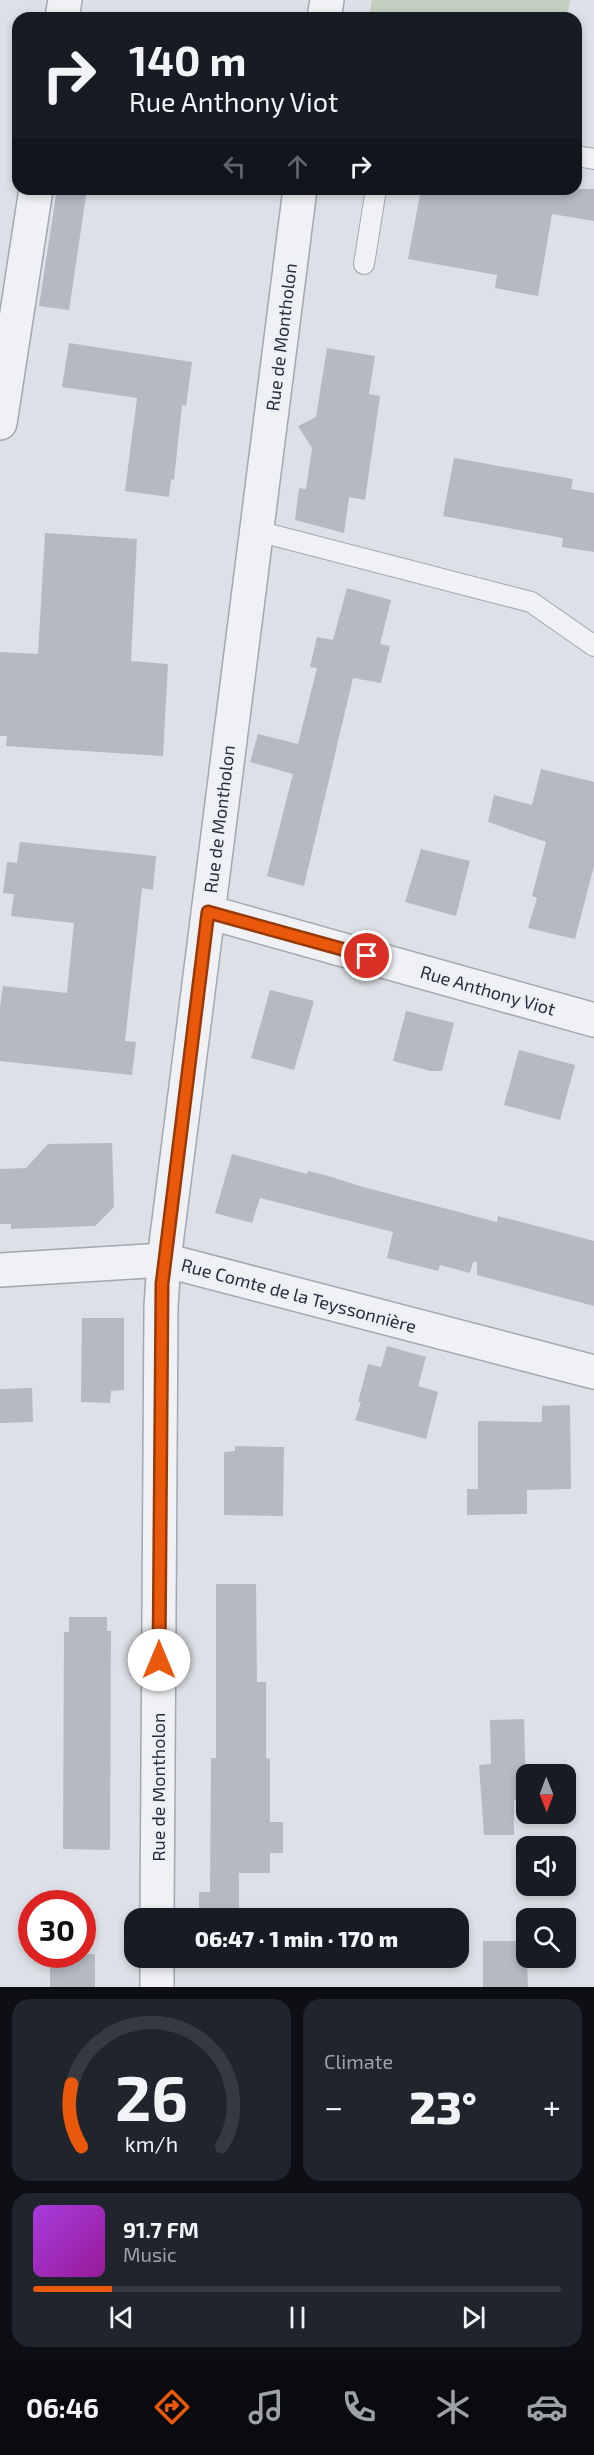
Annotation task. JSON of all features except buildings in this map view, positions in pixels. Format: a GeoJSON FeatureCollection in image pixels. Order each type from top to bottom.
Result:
{"type":"FeatureCollection","features":[{"type":"Feature","properties":{"kind":"street"},"geometry":{"type":"LineString","coordinates":[[0,423],[35,195]]}},
{"type":"Feature","properties":{"kind":"street","name":"Rue de Montholon"},"geometry":{"type":"LineString","coordinates":[[157,1908],[160,1319],[164,1260],[299,195]]}},
{"type":"Feature","properties":{"kind":"street","name":"Rue Anthony Viot"},"geometry":{"type":"LineString","coordinates":[[208,912],[594,1020]]}},
{"type":"Feature","properties":{"kind":"street","name":"Rue Comte de la Teyssonnière"},"geometry":{"type":"LineString","coordinates":[[0,1270],[164,1260],[594,1372]]}},
{"type":"Feature","properties":{"kind":"street"},"geometry":{"type":"LineString","coordinates":[[157,1968],[157,1987]]}},
{"type":"Feature","properties":{"kind":"lane"},"geometry":{"type":"LineString","coordinates":[[364,264],[375,195]]}},
{"type":"Feature","properties":{"kind":"lane"},"geometry":{"type":"LineString","coordinates":[[257,531],[531,602],[594,646]]}},
{"type":"Feature","properties":{"kind":"green space"},"geometry":{"type":"Polygon","coordinates":[[[372,0],[570,0],[568,12],[370,12],[372,0]]]}},
{"type":"Feature","properties":{"kind":"route"},"geometry":{"type":"LineString","coordinates":[[159,1660],[162,1284],[208,912],[367,956]]}}]}
